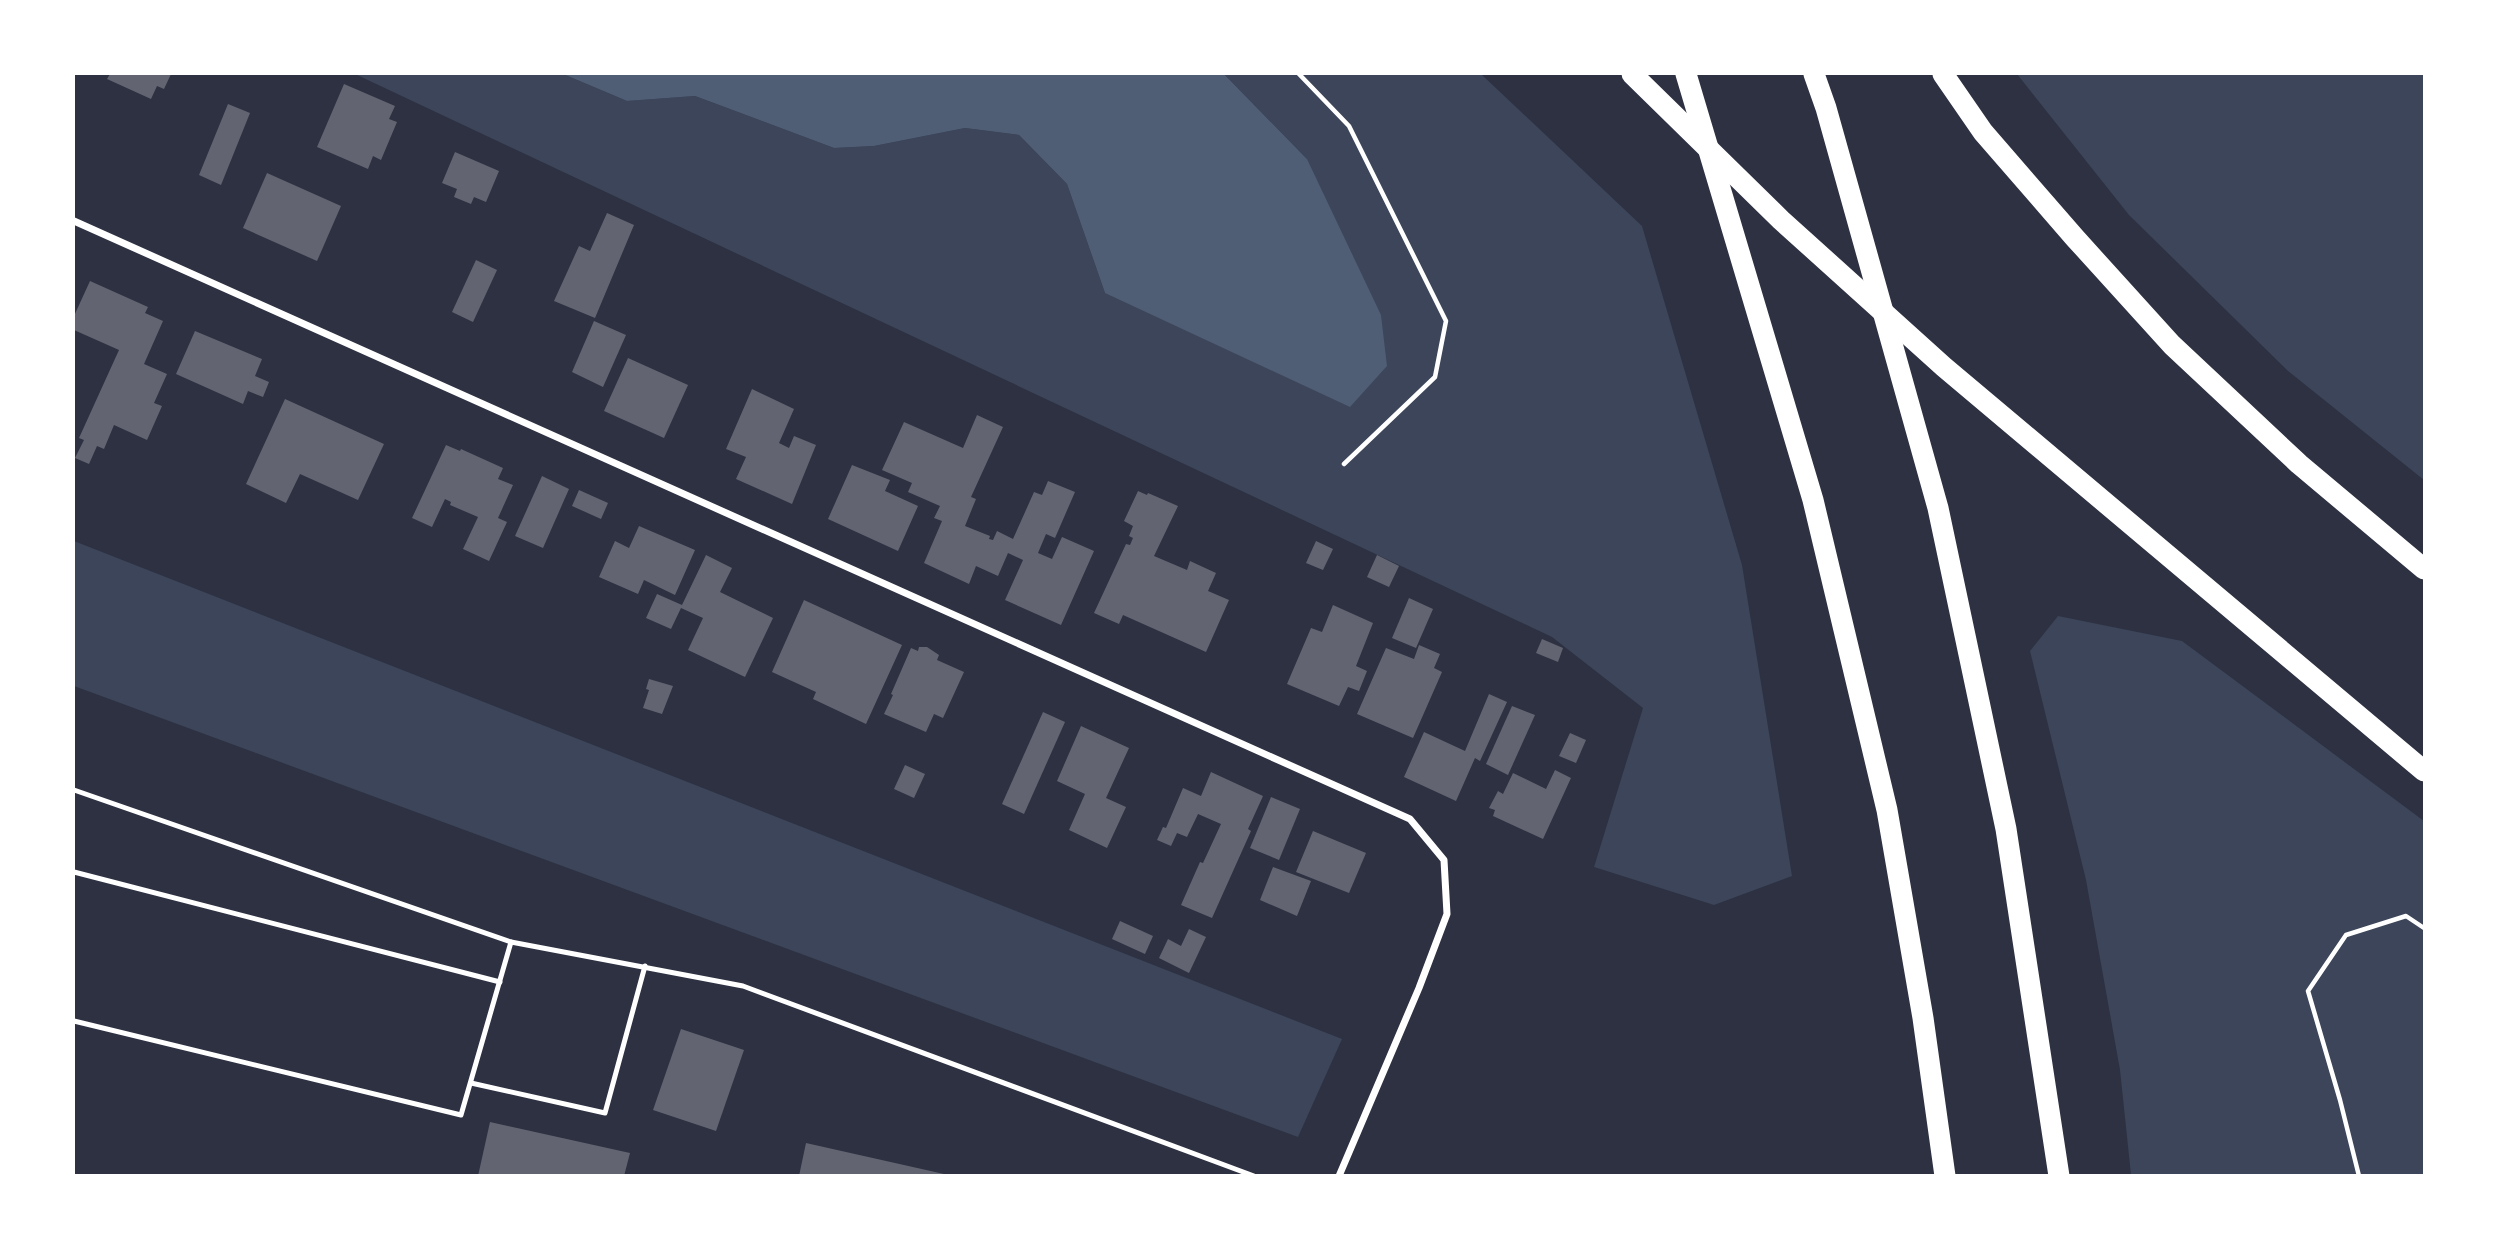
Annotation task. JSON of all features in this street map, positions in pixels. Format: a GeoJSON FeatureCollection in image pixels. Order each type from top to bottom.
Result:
{"type":"FeatureCollection","features":[{"type":"Feature","properties":{"kind":"highway"},"geometry":{"type":"LineString","coordinates":[[1632,74],[1781,220],[1933,358],[2424,771]]}},
{"type":"Feature","properties":{"kind":"highway"},"geometry":{"type":"LineString","coordinates":[[1686,74],[1813,500],[1884,796],[1921,1005],[1945,1175]]}},
{"type":"Feature","properties":{"kind":"highway"},"geometry":{"type":"LineString","coordinates":[[1814,74],[1826,108],[1938,508],[2006,829],[2059,1175]]}},
{"type":"Feature","properties":{"kind":"highway"},"geometry":{"type":"LineString","coordinates":[[1943,74],[1983,132],[2172,345],[2299,464],[2424,569]]}},
{"type":"Feature","properties":{"kind":"street"},"geometry":{"type":"LineString","coordinates":[[74,221],[1409,819],[1444,860],[1447,914],[1419,988],[1339,1175]]}},
{"type":"Feature","properties":{"kind":"lane"},"geometry":{"type":"LineString","coordinates":[[74,790],[511,942],[743,986],[1254,1175]]}},
{"type":"Feature","properties":{"kind":"lane"},"geometry":{"type":"LineString","coordinates":[[74,873],[500,982]]}},
{"type":"Feature","properties":{"kind":"lane"},"geometry":{"type":"LineString","coordinates":[[74,1021],[461,1115],[511,942]]}},
{"type":"Feature","properties":{"kind":"lane"},"geometry":{"type":"LineString","coordinates":[[471,1083],[605,1113],[645,966]]}},
{"type":"Feature","properties":{"kind":"path"},"geometry":{"type":"LineString","coordinates":[[1299,74],[1349,126],[1446,321],[1435,377],[1344,464]]}},
{"type":"Feature","properties":{"kind":"path"},"geometry":{"type":"LineString","coordinates":[[2359,1175],[2308,991],[2346,935],[2406,916],[2424,928]]}},
{"type":"Feature","properties":{"kind":"shaded area"},"geometry":{"type":"Polygon","coordinates":[[[355,74],[563,74],[627,101],[695,96],[834,148],[874,146],[965,128],[1019,135],[1067,184],[1105,293],[1307,159],[1224,74],[1481,74],[1642,226],[1742,565],[1792,876],[1714,905],[1594,867],[1643,708],[1552,637],[355,74]]]}},
{"type":"Feature","properties":{"kind":"shaded area"},"geometry":{"type":"Polygon","coordinates":[[[563,74],[1224,74],[1307,159],[1381,315],[1387,366],[1350,407],[1105,293],[1067,184],[1019,135],[965,128],[874,146],[834,148],[695,96],[627,101],[563,74]]]}},
{"type":"Feature","properties":{"kind":"shaded area"},"geometry":{"type":"Polygon","coordinates":[[[2017,74],[2424,74],[2424,480],[2288,371],[2129,215],[2017,74]]]}},
{"type":"Feature","properties":{"kind":"shaded area"},"geometry":{"type":"Polygon","coordinates":[[[74,541],[1342,1039],[1298,1137],[74,686],[74,541]]]}},
{"type":"Feature","properties":{"kind":"shaded area"},"geometry":{"type":"Polygon","coordinates":[[[2058,616],[2182,641],[2424,821],[2424,1175],[2131,1175],[2120,1070],[2086,880],[2030,651],[2058,616]]]}},
{"type":"Feature","properties":{"kind":"building"},"geometry":{"type":"Polygon","coordinates":[[[110,74],[171,74],[164,89],[157,86],[151,99],[107,79],[110,74]]]}},
{"type":"Feature","properties":{"kind":"building"},"geometry":{"type":"Polygon","coordinates":[[[344,84],[395,106],[389,119],[397,122],[381,160],[373,156],[368,169],[317,147],[344,84]]]}},
{"type":"Feature","properties":{"kind":"building"},"geometry":{"type":"Polygon","coordinates":[[[228,104],[250,113],[221,185],[199,175],[228,104]]]}},
{"type":"Feature","properties":{"kind":"building"},"geometry":{"type":"Polygon","coordinates":[[[455,152],[499,171],[486,202],[474,197],[471,204],[454,197],[457,189],[442,183],[455,152]]]}},
{"type":"Feature","properties":{"kind":"building"},"geometry":{"type":"Polygon","coordinates":[[[267,173],[341,206],[317,261],[243,228],[267,173]]]}},
{"type":"Feature","properties":{"kind":"building"},"geometry":{"type":"Polygon","coordinates":[[[607,213],[634,225],[595,318],[554,301],[579,246],[590,251],[607,213]]]}},
{"type":"Feature","properties":{"kind":"building"},"geometry":{"type":"Polygon","coordinates":[[[476,260],[497,270],[473,322],[452,312],[476,260]]]}},
{"type":"Feature","properties":{"kind":"building"},"geometry":{"type":"Polygon","coordinates":[[[90,281],[148,307],[145,313],[163,321],[144,364],[167,374],[154,403],[162,406],[147,440],[114,425],[104,449],[97,446],[89,464],[75,458],[84,440],[79,438],[119,350],[74,330],[74,316],[90,281]]]}},
{"type":"Feature","properties":{"kind":"building"},"geometry":{"type":"Polygon","coordinates":[[[594,321],[626,335],[603,387],[572,372],[594,321]]]}},
{"type":"Feature","properties":{"kind":"building"},"geometry":{"type":"Polygon","coordinates":[[[195,331],[262,359],[255,376],[269,382],[263,397],[248,391],[243,404],[176,374],[195,331]]]}},
{"type":"Feature","properties":{"kind":"building"},"geometry":{"type":"Polygon","coordinates":[[[628,358],[688,385],[664,438],[604,411],[628,358]]]}},
{"type":"Feature","properties":{"kind":"building"},"geometry":{"type":"Polygon","coordinates":[[[752,389],[794,409],[779,443],[789,448],[794,436],[816,445],[792,504],[736,479],[746,457],[726,449],[752,389]]]}},
{"type":"Feature","properties":{"kind":"building"},"geometry":{"type":"Polygon","coordinates":[[[285,399],[384,444],[358,500],[300,474],[286,503],[246,484],[285,399]]]}},
{"type":"Feature","properties":{"kind":"building"},"geometry":{"type":"Polygon","coordinates":[[[977,415],[1003,427],[971,497],[976,499],[965,526],[990,536],[989,539],[993,540],[997,531],[1013,539],[1034,492],[1042,495],[1048,481],[1075,492],[1055,538],[1046,534],[1038,553],[1052,559],[1062,537],[1094,551],[1061,625],[1005,600],[1023,560],[1008,553],[998,576],[976,566],[969,584],[924,563],[942,521],[934,518],[940,506],[908,492],[912,483],[882,470],[904,422],[963,448],[977,415]]]}},
{"type":"Feature","properties":{"kind":"building"},"geometry":{"type":"Polygon","coordinates":[[[446,445],[503,468],[498,479],[513,485],[498,518],[507,522],[489,561],[463,549],[478,517],[450,505],[451,502],[445,499],[432,527],[412,518],[446,445]]]}},
{"type":"Feature","properties":{"kind":"building"},"geometry":{"type":"Polygon","coordinates":[[[852,465],[890,480],[885,491],[918,506],[898,551],[828,519],[852,465]]]}},
{"type":"Feature","properties":{"kind":"building"},"geometry":{"type":"Polygon","coordinates":[[[542,476],[569,489],[543,548],[515,536],[542,476]]]}},
{"type":"Feature","properties":{"kind":"building"},"geometry":{"type":"Polygon","coordinates":[[[579,490],[608,503],[601,519],[572,506],[579,490]]]}},
{"type":"Feature","properties":{"kind":"building"},"geometry":{"type":"Polygon","coordinates":[[[1138,491],[1178,506],[1154,556],[1187,570],[1190,561],[1216,573],[1208,591],[1229,600],[1206,652],[1123,615],[1119,624],[1094,613],[1126,544],[1130,545],[1133,538],[1129,536],[1133,526],[1124,521],[1138,491]]]}},
{"type":"Feature","properties":{"kind":"building"},"geometry":{"type":"Polygon","coordinates":[[[639,526],[695,550],[675,595],[644,580],[638,594],[599,577],[615,541],[629,548],[639,526]]]}},
{"type":"Feature","properties":{"kind":"building"},"geometry":{"type":"Polygon","coordinates":[[[1316,541],[1333,549],[1323,570],[1306,563],[1316,541]]]}},
{"type":"Feature","properties":{"kind":"building"},"geometry":{"type":"Polygon","coordinates":[[[706,555],[732,568],[720,592],[773,618],[745,677],[688,650],[703,618],[681,608],[671,629],[646,618],[657,594],[682,605],[706,555]]]}},
{"type":"Feature","properties":{"kind":"building"},"geometry":{"type":"Polygon","coordinates":[[[1377,555],[1399,566],[1389,587],[1367,577],[1377,555]]]}},
{"type":"Feature","properties":{"kind":"building"},"geometry":{"type":"Polygon","coordinates":[[[1409,598],[1433,609],[1416,648],[1392,638],[1409,598]]]}},
{"type":"Feature","properties":{"kind":"building"},"geometry":{"type":"Polygon","coordinates":[[[804,600],[902,645],[866,724],[813,699],[816,692],[772,672],[804,600]]]}},
{"type":"Feature","properties":{"kind":"building"},"geometry":{"type":"Polygon","coordinates":[[[1333,605],[1373,623],[1356,666],[1367,671],[1359,691],[1348,687],[1339,706],[1287,684],[1311,628],[1322,632],[1333,605]]]}},
{"type":"Feature","properties":{"kind":"building"},"geometry":{"type":"Polygon","coordinates":[[[1542,639],[1563,648],[1558,662],[1536,653],[1542,639]]]}},
{"type":"Feature","properties":{"kind":"building"},"geometry":{"type":"Polygon","coordinates":[[[1419,645],[1440,654],[1434,668],[1442,672],[1413,738],[1357,714],[1386,648],[1414,659],[1419,645]]]}},
{"type":"Feature","properties":{"kind":"building"},"geometry":{"type":"Polygon","coordinates":[[[919,647],[927,647],[939,655],[937,660],[964,672],[943,718],[934,714],[926,732],[884,714],[911,648],[918,651],[919,647]]]}},
{"type":"Feature","properties":{"kind":"building"},"geometry":{"type":"Polygon","coordinates":[[[649,679],[673,686],[662,714],[643,708],[649,690],[646,689],[649,679]]]}},
{"type":"Feature","properties":{"kind":"building"},"geometry":{"type":"Polygon","coordinates":[[[1489,694],[1507,702],[1480,761],[1475,758],[1456,801],[1404,777],[1424,732],[1465,751],[1489,694]]]}},
{"type":"Feature","properties":{"kind":"building"},"geometry":{"type":"Polygon","coordinates":[[[1512,706],[1535,715],[1508,775],[1486,764],[1512,706]]]}},
{"type":"Feature","properties":{"kind":"building"},"geometry":{"type":"Polygon","coordinates":[[[1043,712],[1065,722],[1024,814],[1002,804],[1043,712]]]}},
{"type":"Feature","properties":{"kind":"building"},"geometry":{"type":"Polygon","coordinates":[[[1081,726],[1129,748],[1106,798],[1126,807],[1107,848],[1069,830],[1085,794],[1057,781],[1081,726]]]}},
{"type":"Feature","properties":{"kind":"building"},"geometry":{"type":"Polygon","coordinates":[[[1570,733],[1586,740],[1576,763],[1559,756],[1570,733]]]}},
{"type":"Feature","properties":{"kind":"building"},"geometry":{"type":"Polygon","coordinates":[[[905,765],[925,774],[914,798],[894,789],[905,765]]]}},
{"type":"Feature","properties":{"kind":"building"},"geometry":{"type":"Polygon","coordinates":[[[1555,770],[1571,778],[1543,839],[1493,816],[1495,810],[1489,808],[1498,791],[1503,794],[1513,773],[1546,789],[1555,770]]]}},
{"type":"Feature","properties":{"kind":"building"},"geometry":{"type":"Polygon","coordinates":[[[1211,772],[1263,796],[1248,829],[1251,831],[1212,918],[1181,905],[1221,824],[1198,814],[1187,837],[1177,833],[1171,846],[1157,840],[1163,827],[1166,828],[1183,788],[1201,796],[1211,772]]]}},
{"type":"Feature","properties":{"kind":"building"},"geometry":{"type":"Polygon","coordinates":[[[1271,797],[1300,809],[1279,860],[1250,848],[1271,797]]]}},
{"type":"Feature","properties":{"kind":"building"},"geometry":{"type":"Polygon","coordinates":[[[1313,831],[1366,853],[1349,893],[1296,872],[1313,831]]]}},
{"type":"Feature","properties":{"kind":"building"},"geometry":{"type":"Polygon","coordinates":[[[1273,867],[1311,881],[1297,916],[1260,900],[1273,867]]]}},
{"type":"Feature","properties":{"kind":"building"},"geometry":{"type":"Polygon","coordinates":[[[1120,921],[1153,936],[1145,954],[1112,939],[1120,921]]]}},
{"type":"Feature","properties":{"kind":"building"},"geometry":{"type":"Polygon","coordinates":[[[1189,929],[1206,937],[1189,973],[1159,958],[1168,939],[1181,946],[1189,929]]]}},
{"type":"Feature","properties":{"kind":"building"},"geometry":{"type":"Polygon","coordinates":[[[681,1029],[744,1050],[716,1131],[653,1110],[681,1029]]]}},
{"type":"Feature","properties":{"kind":"building"},"geometry":{"type":"Polygon","coordinates":[[[490,1122],[630,1153],[624,1176],[478,1176],[490,1122]]]}},
{"type":"Feature","properties":{"kind":"building"},"geometry":{"type":"Polygon","coordinates":[[[806,1143],[944,1174],[799,1176],[806,1143]]]}}]}
